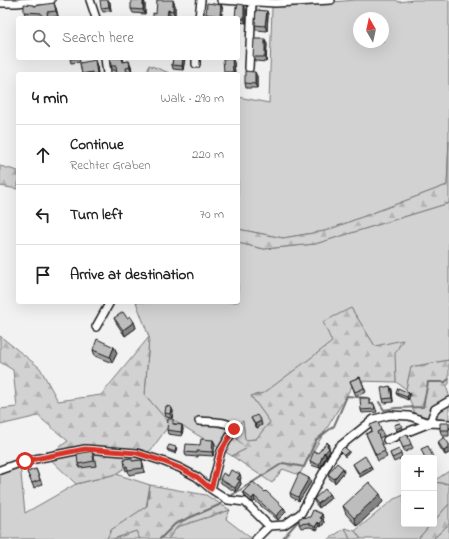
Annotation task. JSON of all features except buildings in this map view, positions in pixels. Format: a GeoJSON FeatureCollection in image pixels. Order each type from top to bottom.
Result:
{"type":"FeatureCollection","features":[{"type":"Feature","properties":{"kind":"street"},"geometry":{"type":"LineString","coordinates":[[0,3],[51,0]]}},
{"type":"Feature","properties":{"kind":"street"},"geometry":{"type":"LineString","coordinates":[[90,0],[95,16]]}},
{"type":"Feature","properties":{"kind":"street"},"geometry":{"type":"LineString","coordinates":[[199,16],[201,0]]}},
{"type":"Feature","properties":{"kind":"street"},"geometry":{"type":"LineString","coordinates":[[221,0],[274,3],[331,0]]}},
{"type":"Feature","properties":{"kind":"street"},"geometry":{"type":"LineString","coordinates":[[248,1],[249,68]]}},
{"type":"Feature","properties":{"kind":"street"},"geometry":{"type":"LineString","coordinates":[[105,60],[107,72]]}},
{"type":"Feature","properties":{"kind":"street"},"geometry":{"type":"LineString","coordinates":[[96,327],[109,304]]}},
{"type":"Feature","properties":{"kind":"street"},"geometry":{"type":"LineString","coordinates":[[387,440],[430,423],[435,409],[449,401]]}},
{"type":"Feature","properties":{"kind":"street"},"geometry":{"type":"LineString","coordinates":[[256,539],[269,526],[284,525],[302,513],[332,457],[339,447],[374,419],[390,415],[408,416],[430,423],[449,424]]}},
{"type":"Feature","properties":{"kind":"street"},"geometry":{"type":"LineString","coordinates":[[199,421],[227,423],[232,425],[234,429],[221,451],[211,489]]}},
{"type":"Feature","properties":{"kind":"street"},"geometry":{"type":"LineString","coordinates":[[0,470],[25,461],[85,449],[137,453],[180,468],[197,477],[211,489],[228,500],[245,502],[269,526]]}},
{"type":"Feature","properties":{"kind":"green space"},"geometry":{"type":"Polygon","coordinates":[[[356,0],[396,0],[399,2],[413,0],[449,0],[449,141],[447,185],[325,231],[283,238],[240,229],[240,97],[269,103],[272,7],[356,0]]]}},
{"type":"Feature","properties":{"kind":"green space"},"geometry":{"type":"Polygon","coordinates":[[[149,65],[167,72],[147,72],[149,65]]]}},
{"type":"Feature","properties":{"kind":"green space"},"geometry":{"type":"Polygon","coordinates":[[[449,141],[449,203],[315,244],[264,249],[240,243],[240,229],[283,238],[325,231],[447,185],[449,141]]]}},
{"type":"Feature","properties":{"kind":"green space"},"geometry":{"type":"Polygon","coordinates":[[[0,166],[16,170],[16,189],[0,186],[0,166]]]}},
{"type":"Feature","properties":{"kind":"green space"},"geometry":{"type":"Polygon","coordinates":[[[449,203],[449,360],[411,367],[406,389],[396,382],[394,353],[375,346],[351,308],[333,342],[264,393],[251,396],[270,422],[256,439],[245,440],[243,421],[238,425],[246,449],[232,456],[173,420],[170,424],[145,395],[149,337],[137,304],[240,304],[240,243],[264,249],[315,244],[449,203]]]}},
{"type":"Feature","properties":{"kind":"green space"},"geometry":{"type":"Polygon","coordinates":[[[351,308],[375,346],[403,340],[395,353],[396,382],[355,381],[299,475],[283,469],[272,483],[232,456],[246,449],[237,439],[237,425],[243,421],[245,440],[256,439],[270,422],[251,396],[264,393],[332,342],[323,322],[351,308]]]}},
{"type":"Feature","properties":{"kind":"green space"},"geometry":{"type":"Polygon","coordinates":[[[0,336],[40,368],[58,401],[101,395],[149,337],[145,395],[170,424],[151,450],[116,474],[76,484],[47,456],[68,441],[38,416],[0,425],[0,409],[17,407],[13,370],[0,362],[0,336]]]}},
{"type":"Feature","properties":{"kind":"green space"},"geometry":{"type":"Polygon","coordinates":[[[449,360],[449,384],[446,386],[449,395],[449,420],[415,416],[406,389],[411,367],[449,360]]]}},
{"type":"Feature","properties":{"kind":"green space"},"geometry":{"type":"Polygon","coordinates":[[[20,465],[25,513],[76,484],[116,474],[150,485],[146,507],[111,530],[107,539],[0,539],[0,473],[20,465]]]}},
{"type":"Feature","properties":{"kind":"green space"},"geometry":{"type":"Polygon","coordinates":[[[449,471],[449,484],[437,482],[437,479],[449,471]]]}},
{"type":"Feature","properties":{"kind":"green space"},"geometry":{"type":"Polygon","coordinates":[[[437,482],[449,484],[449,504],[437,518],[437,482]]]}},
{"type":"Feature","properties":{"kind":"green space"},"geometry":{"type":"Polygon","coordinates":[[[150,485],[206,495],[230,510],[177,527],[168,539],[140,539],[136,531],[113,539],[107,539],[111,530],[147,506],[150,485]]]}},
{"type":"Feature","properties":{"kind":"green space"},"geometry":{"type":"Polygon","coordinates":[[[401,496],[401,527],[428,527],[418,539],[361,539],[355,531],[394,499],[401,496]]]}},
{"type":"Feature","properties":{"kind":"green space"},"geometry":{"type":"Polygon","coordinates":[[[449,504],[449,524],[433,539],[418,539],[428,527],[437,527],[437,518],[449,504]]]}},
{"type":"Feature","properties":{"kind":"green space"},"geometry":{"type":"Polygon","coordinates":[[[230,510],[226,519],[252,539],[168,539],[177,527],[230,510]]]}},
{"type":"Feature","properties":{"kind":"green space"},"geometry":{"type":"Polygon","coordinates":[[[449,524],[449,539],[433,539],[449,524]]]}},
{"type":"Feature","properties":{"kind":"green space"},"geometry":{"type":"Polygon","coordinates":[[[345,528],[350,539],[329,539],[345,528]]]}},
{"type":"Feature","properties":{"kind":"green space"},"geometry":{"type":"Polygon","coordinates":[[[345,528],[355,531],[361,539],[350,539],[345,528]]]}},
{"type":"Feature","properties":{"kind":"green space"},"geometry":{"type":"Polygon","coordinates":[[[136,531],[140,539],[113,539],[136,531]]]}},
{"type":"Feature","properties":{"kind":"waterway"},"geometry":{"type":"LineString","coordinates":[[379,402],[384,410],[423,407],[428,382],[445,382],[449,379]]}},
{"type":"Feature","properties":{"kind":"waterway"},"geometry":{"type":"LineString","coordinates":[[229,497],[283,463],[304,467],[316,440],[334,426],[347,396],[367,398]]}},
{"type":"Feature","properties":{"kind":"waterway"},"geometry":{"type":"LineString","coordinates":[[160,539],[175,524],[219,505],[224,501]]}},
{"type":"Feature","properties":{"kind":"waterway"},"geometry":{"type":"LineString","coordinates":[[283,538],[299,520]]}},
{"type":"Feature","properties":{"kind":"route"},"geometry":{"type":"LineString","coordinates":[[25,461],[85,449],[137,453],[180,468],[197,477],[211,489],[221,451],[234,429]]}}]}
